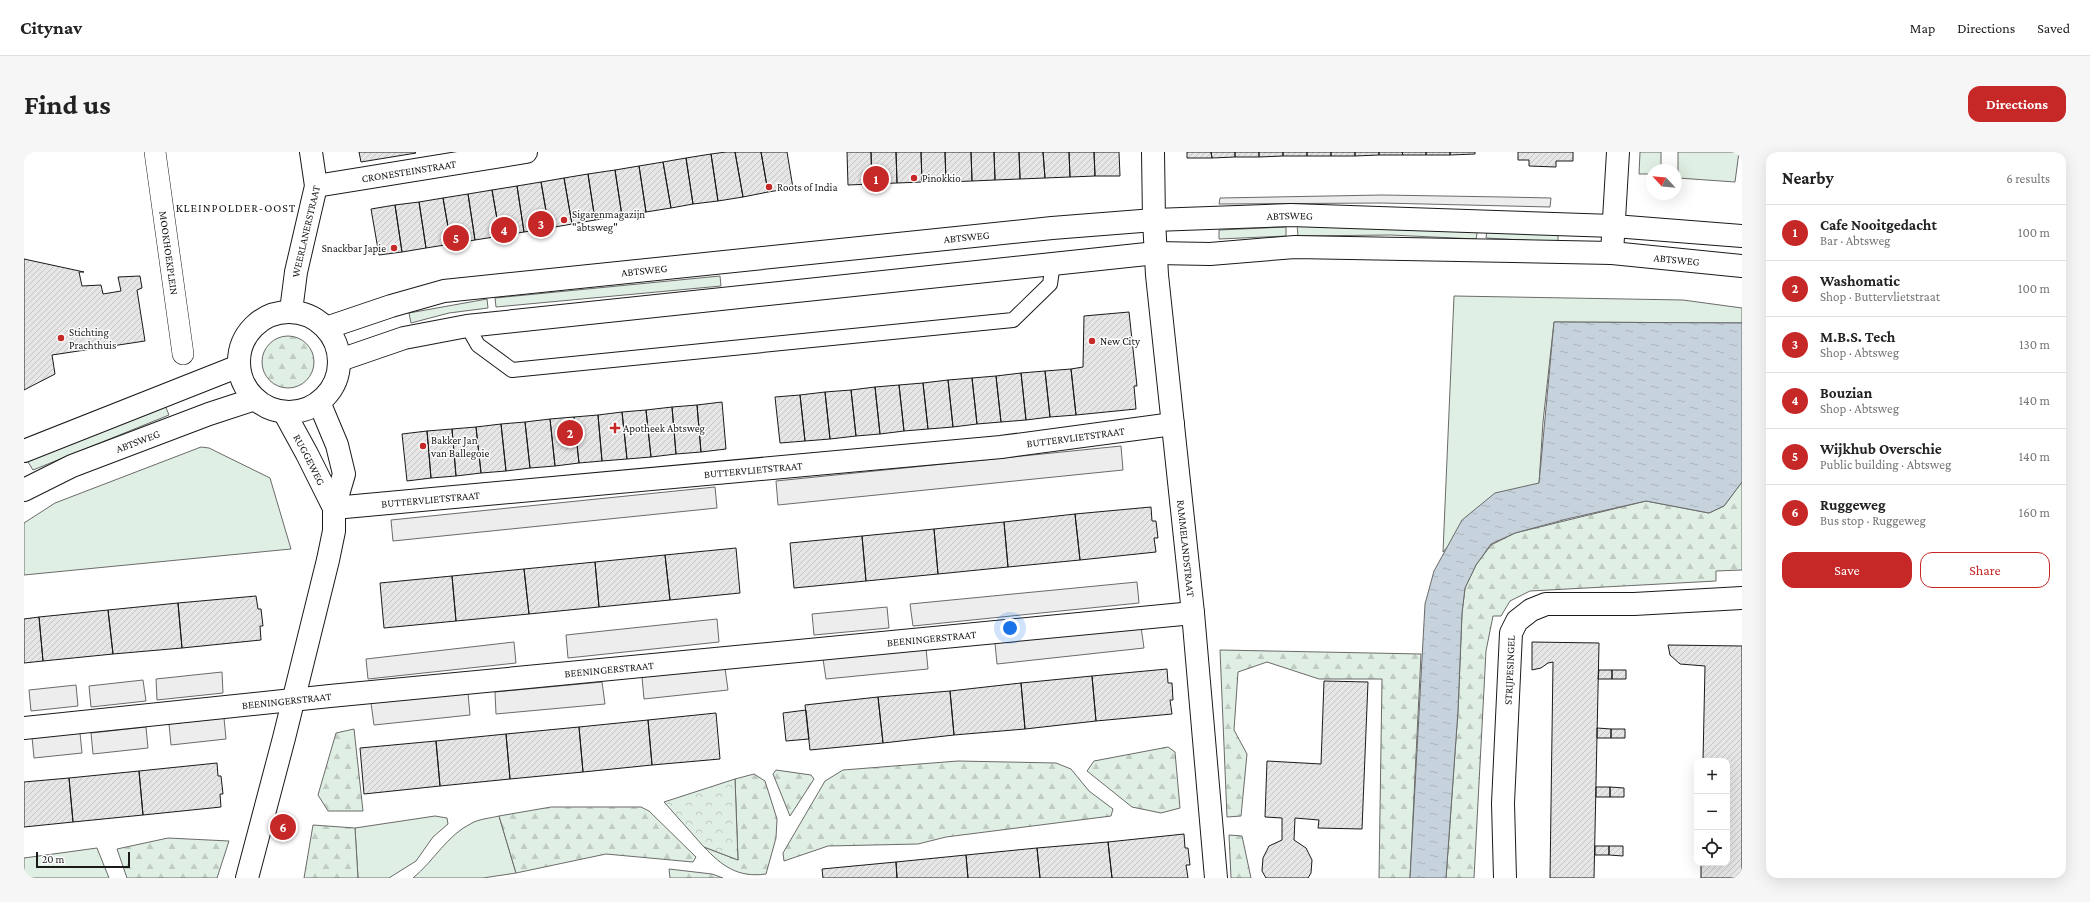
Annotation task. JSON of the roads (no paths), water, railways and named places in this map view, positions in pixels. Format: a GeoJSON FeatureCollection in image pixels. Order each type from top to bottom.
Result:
{"type":"FeatureCollection","features":[{"type":"Feature","properties":{"kind":"street","name":"MOOKHOEKPLEIN"},"geometry":{"type":"LineString","coordinates":[[155,152],[184,354]]}},
{"type":"Feature","properties":{"kind":"street","name":"WEERLANERSTRAAT"},"geometry":{"type":"LineString","coordinates":[[291,311],[296,272],[316,186],[311,152]]}},
{"type":"Feature","properties":{"kind":"street","name":"CRONESTEINSTRAAT"},"geometry":{"type":"LineString","coordinates":[[316,186],[526,152]]}},
{"type":"Feature","properties":{"kind":"street","name":"RAMMELANDSTRAAT"},"geometry":{"type":"LineString","coordinates":[[1154,152],[1154,220],[1156,253],[1193,612],[1216,878]]}},
{"type":"Feature","properties":{"kind":"street"},"geometry":{"type":"LineString","coordinates":[[1612,253],[1618,152]]}},
{"type":"Feature","properties":{"kind":"street","name":"ABTSWEG"},"geometry":{"type":"LineString","coordinates":[[326,328],[391,306],[444,292],[1052,228],[1154,220],[1291,215],[1614,226],[1742,236]]}},
{"type":"Feature","properties":{"kind":"street","name":"ABTSWEG"},"geometry":{"type":"LineString","coordinates":[[340,360],[404,338],[467,326],[1156,253],[1210,254],[1295,247],[1612,253],[1742,266]]}},
{"type":"Feature","properties":{"kind":"street"},"geometry":{"type":"LineString","coordinates":[[291,311],[311,316],[326,328],[336,343],[340,360],[340,368],[335,384],[319,402],[303,411],[284,412],[266,407],[256,399],[244,384],[239,366],[244,341],[253,327],[274,313],[291,311]]}},
{"type":"Feature","properties":{"kind":"street"},"geometry":{"type":"LineString","coordinates":[[24,451],[239,366]]}},
{"type":"Feature","properties":{"kind":"street","name":"ABTSWEG"},"geometry":{"type":"LineString","coordinates":[[24,490],[72,466],[209,414],[256,399]]}},
{"type":"Feature","properties":{"kind":"street","name":"RUGGEWEG"},"geometry":{"type":"LineString","coordinates":[[247,878],[293,700],[334,531],[334,508],[344,474],[337,445],[319,402]]}},
{"type":"Feature","properties":{"kind":"street","name":"RUGGEWEG"},"geometry":{"type":"LineString","coordinates":[[284,412],[308,454],[334,508]]}},
{"type":"Feature","properties":{"kind":"street","name":"BUTTERVLIETSTRAAT"},"geometry":{"type":"LineString","coordinates":[[334,508],[1001,447],[1173,424]]}},
{"type":"Feature","properties":{"kind":"street","name":"STRIJPESINGEL"},"geometry":{"type":"LineString","coordinates":[[1505,878],[1503,803],[1511,633],[1517,621],[1531,610],[1546,604],[1634,604],[1742,598]]}},
{"type":"Feature","properties":{"kind":"street","name":"BEENINGERSTRAAT"},"geometry":{"type":"LineString","coordinates":[[24,728],[293,700],[1193,612]]}},
{"type":"Feature","properties":{"kind":"lane"},"geometry":{"type":"LineString","coordinates":[[467,326],[478,345],[512,370],[1013,320],[1050,284],[1053,263]]}},
{"type":"Feature","properties":{"kind":"water"},"geometry":{"type":"Polygon","coordinates":[[[1554,322],[1742,323],[1742,482],[1724,506],[1709,513],[1646,501],[1567,519],[1515,533],[1491,544],[1476,565],[1465,588],[1462,613],[1458,711],[1446,878],[1410,878],[1425,604],[1434,571],[1462,520],[1495,493],[1539,483],[1554,322]]]}},
{"type":"Feature","properties":{"kind":"place","name":"Pinokkio"},"geometry":{"type":"Point","coordinates":[914,178]}},
{"type":"Feature","properties":{"kind":"place","name":"Cafe Nooitgedacht"},"geometry":{"type":"Point","coordinates":[876,179]}},
{"type":"Feature","properties":{"kind":"place","name":"Roots of India"},"geometry":{"type":"Point","coordinates":[769,187]}},
{"type":"Feature","properties":{"kind":"place","name":"Sigarenmagazijn \"abtsweg\""},"geometry":{"type":"Point","coordinates":[564,220]}},
{"type":"Feature","properties":{"kind":"place","name":"M.B.S. Tech"},"geometry":{"type":"Point","coordinates":[541,224]}},
{"type":"Feature","properties":{"kind":"place","name":"Bouzian"},"geometry":{"type":"Point","coordinates":[504,230]}},
{"type":"Feature","properties":{"kind":"place","name":"Wijkhub Overschie"},"geometry":{"type":"Point","coordinates":[456,238]}},
{"type":"Feature","properties":{"kind":"place","name":"Snackbar Japie"},"geometry":{"type":"Point","coordinates":[394,248]}},
{"type":"Feature","properties":{"kind":"place","name":"Stichting Prachthuis"},"geometry":{"type":"Point","coordinates":[61,338]}},
{"type":"Feature","properties":{"kind":"place","name":"New City"},"geometry":{"type":"Point","coordinates":[1092,341]}},
{"type":"Feature","properties":{"kind":"place","name":"Apotheek Abtsweg"},"geometry":{"type":"Point","coordinates":[615,428]}},
{"type":"Feature","properties":{"kind":"place","name":"Washomatic"},"geometry":{"type":"Point","coordinates":[570,433]}},
{"type":"Feature","properties":{"kind":"place","name":"Bakker Jan van Ballegoie"},"geometry":{"type":"Point","coordinates":[423,446]}},
{"type":"Feature","properties":{"kind":"place","name":"Ruggeweg"},"geometry":{"type":"Point","coordinates":[283,827]}},
{"type":"Feature","properties":{"kind":"district","name":"KLEINPOLDER-OOST"},"geometry":{"type":"Point","coordinates":[236,208]}}]}
